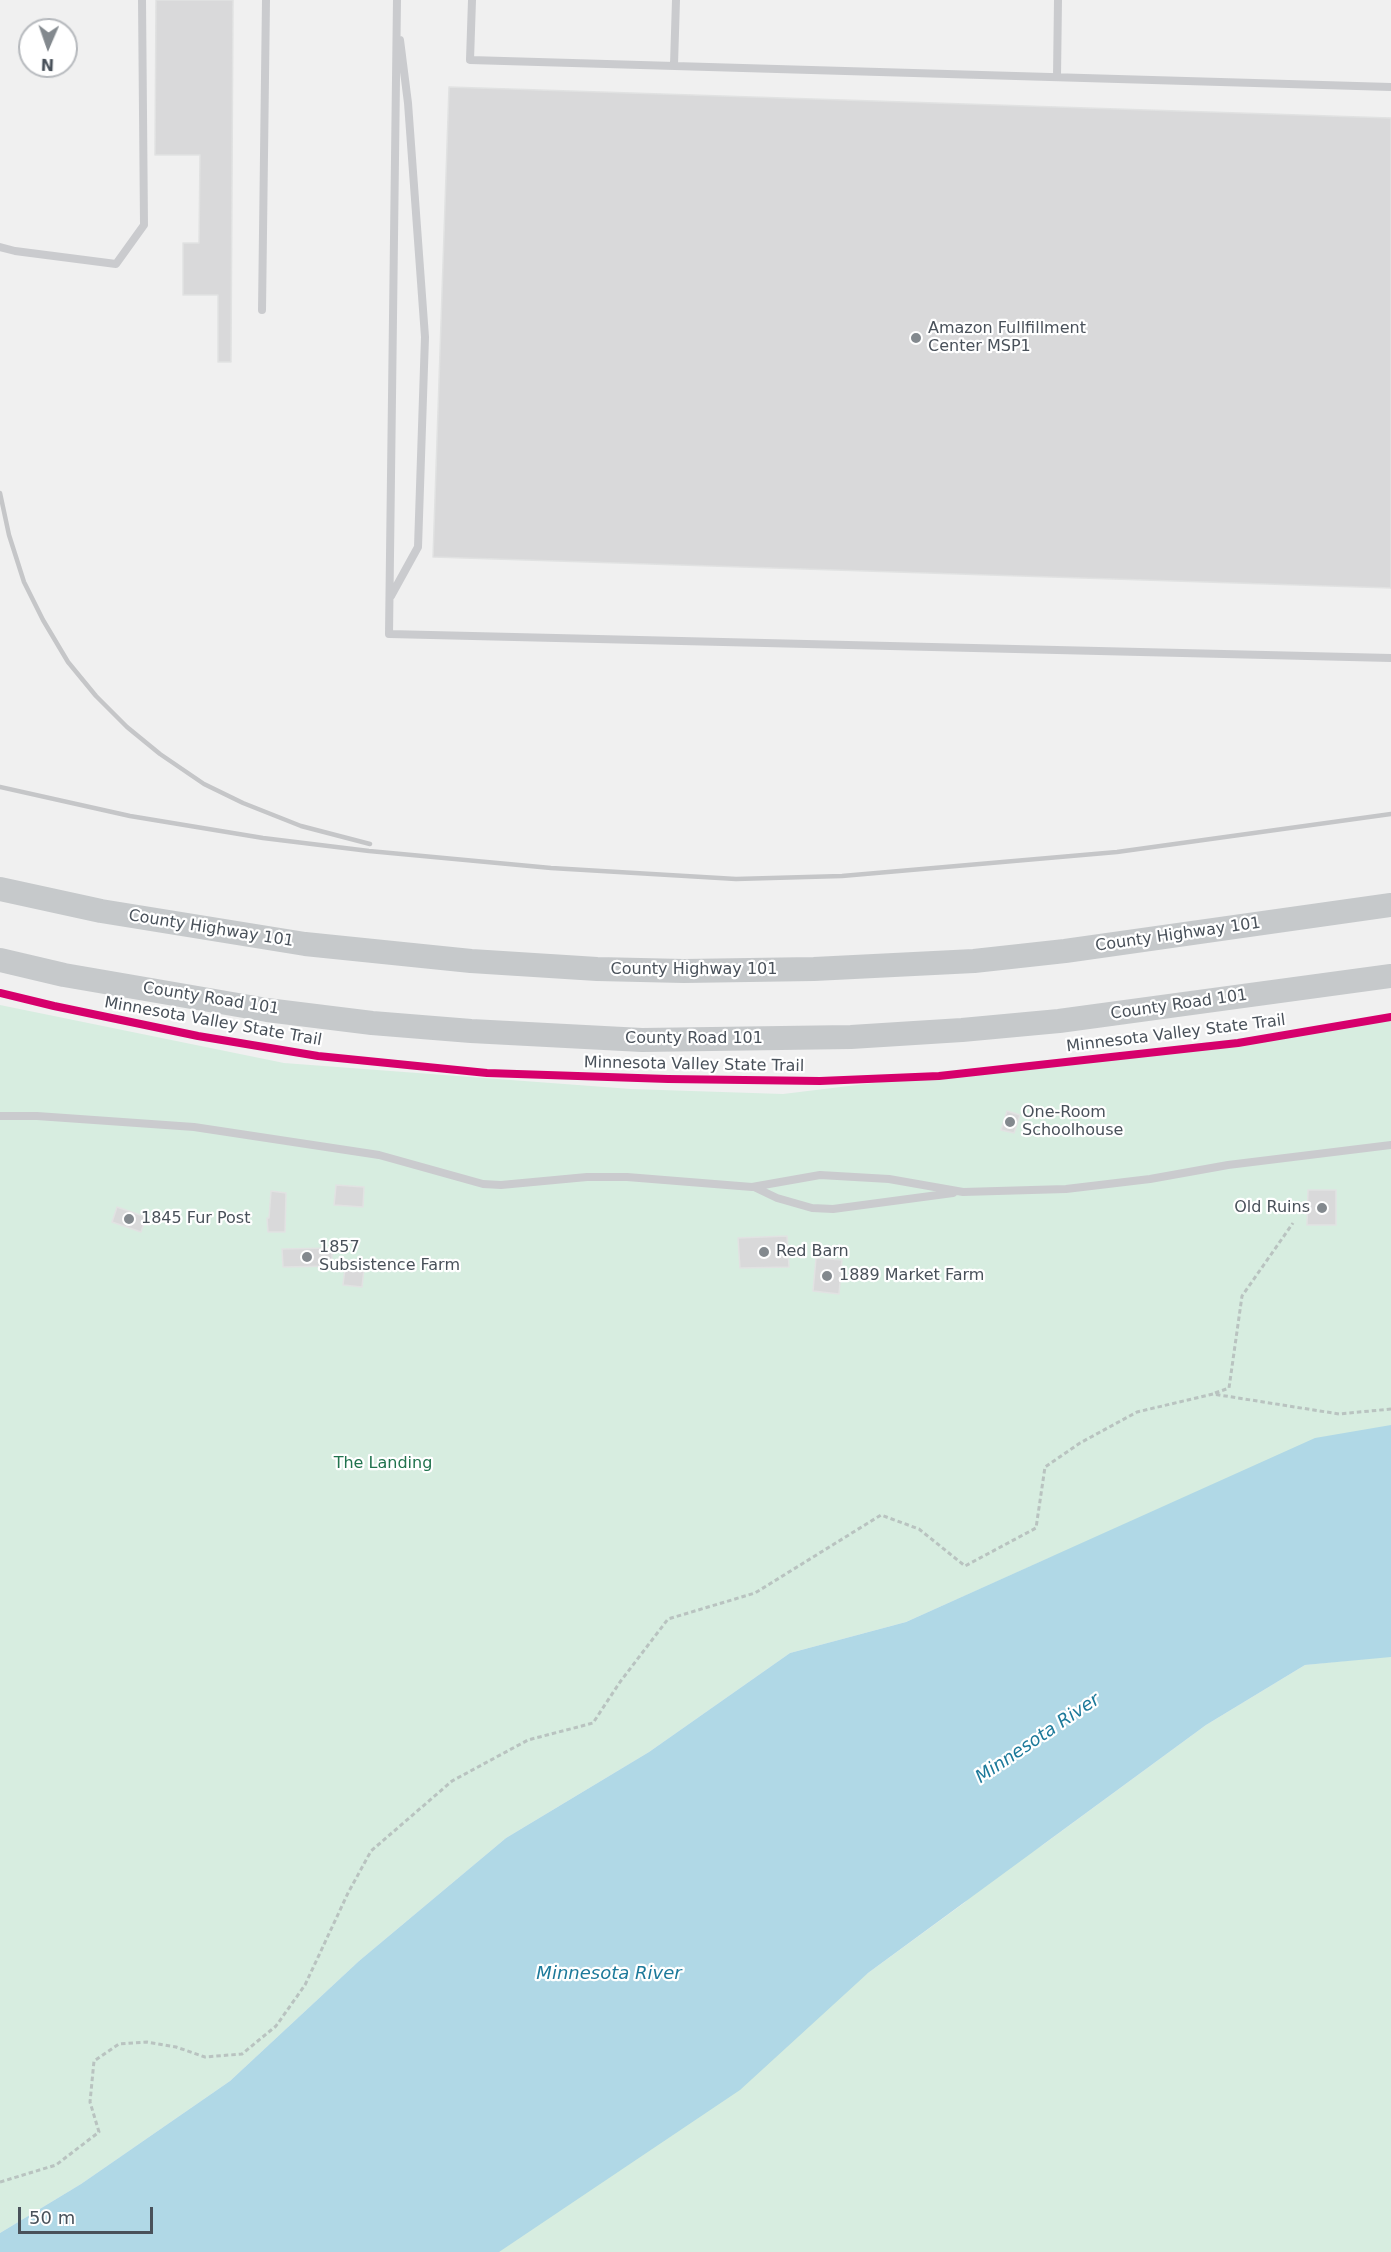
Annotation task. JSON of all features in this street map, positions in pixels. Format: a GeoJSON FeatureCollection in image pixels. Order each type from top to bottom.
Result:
{"type":"FeatureCollection","features":[{"type":"Feature","properties":{"kind":"main road","name":"County Highway 101"},"geometry":{"type":"LineString","coordinates":[[0,889],[134,917],[328,946],[481,962],[597,969],[684,971],[814,969],[974,961],[1065,951],[1391,905]]}},
{"type":"Feature","properties":{"kind":"main road","name":"County Road 101"},"geometry":{"type":"LineString","coordinates":[[0,960],[64,975],[256,1008],[325,1017],[471,1031],[642,1040],[851,1037],[1005,1026],[1059,1021],[1391,976]]}},
{"type":"Feature","properties":{"kind":"lane"},"geometry":{"type":"LineString","coordinates":[[0,247],[116,264],[144,225],[142,0]]}},
{"type":"Feature","properties":{"kind":"lane"},"geometry":{"type":"LineString","coordinates":[[262,310],[266,0]]}},
{"type":"Feature","properties":{"kind":"lane"},"geometry":{"type":"LineString","coordinates":[[397,0],[389,634],[1391,658]]}},
{"type":"Feature","properties":{"kind":"lane"},"geometry":{"type":"LineString","coordinates":[[472,0],[470,60],[1391,87]]}},
{"type":"Feature","properties":{"kind":"lane"},"geometry":{"type":"LineString","coordinates":[[674,65],[676,0]]}},
{"type":"Feature","properties":{"kind":"lane"},"geometry":{"type":"LineString","coordinates":[[1057,77],[1058,0]]}},
{"type":"Feature","properties":{"kind":"lane"},"geometry":{"type":"LineString","coordinates":[[390,599],[418,547],[425,337],[408,103],[397,12]]}},
{"type":"Feature","properties":{"kind":"lane"},"geometry":{"type":"LineString","coordinates":[[0,1116],[37,1116],[194,1126],[379,1155],[483,1184],[501,1185],[587,1177],[627,1177],[752,1187],[820,1175],[889,1179],[963,1192]]}},
{"type":"Feature","properties":{"kind":"lane"},"geometry":{"type":"LineString","coordinates":[[752,1187],[777,1198],[812,1208],[834,1209],[963,1192],[1066,1189],[1150,1179],[1228,1165],[1391,1145]]}},
{"type":"Feature","properties":{"kind":"path"},"geometry":{"type":"LineString","coordinates":[[0,2182],[56,2165],[99,2132],[90,2102],[94,2061],[119,2044],[156,2044],[176,2047],[204,2057],[243,2054],[276,2026],[304,1985],[371,1851],[452,1781],[528,1740],[592,1723],[668,1619],[755,1593],[881,1515],[919,1529],[965,1566],[1035,1528],[1045,1467],[1080,1443],[1137,1412],[1229,1388],[1242,1296],[1293,1223]]}},
{"type":"Feature","properties":{"kind":"path"},"geometry":{"type":"LineString","coordinates":[[1213,1394],[1339,1414],[1391,1409]]}},
{"type":"Feature","properties":{"kind":"green space","name":"The Landing"},"geometry":{"type":"Polygon","coordinates":[[[0,1005],[284,1063],[631,1089],[783,1094],[1391,1020],[1391,1429],[1049,1558],[906,1622],[790,1653],[649,1752],[506,1838],[359,1961],[230,2081],[81,2184],[0,2233],[0,1005]]]}},
{"type":"Feature","properties":{"kind":"green space"},"geometry":{"type":"Polygon","coordinates":[[[1391,1645],[1391,2252],[463,2252],[868,1973],[964,1903],[981,1884],[1044,1844],[1206,1725],[1305,1665],[1363,1659],[1391,1645]]]}},
{"type":"Feature","properties":{"kind":"water","name":"Minnesota River"},"geometry":{"type":"Polygon","coordinates":[[[1391,1425],[1391,1657],[1305,1665],[1206,1725],[868,1973],[740,2090],[499,2252],[0,2252],[0,2233],[81,2184],[230,2081],[359,1961],[506,1838],[649,1752],[790,1653],[906,1622],[1315,1438],[1391,1425]]]}},
{"type":"Feature","properties":{"kind":"building"},"geometry":{"type":"Polygon","coordinates":[[[156,0],[233,0],[231,362],[218,362],[218,295],[183,295],[183,243],[199,243],[200,155],[155,155],[156,0]]]}},
{"type":"Feature","properties":{"kind":"building","name":"Amazon Fullfillment Center MSP1"},"geometry":{"type":"Polygon","coordinates":[[[449,87],[1391,118],[1391,588],[433,557],[449,87]]]}},
{"type":"Feature","properties":{"kind":"building","name":"One-Room Schoolhouse"},"geometry":{"type":"Polygon","coordinates":[[[1007,1111],[1020,1115],[1014,1133],[1001,1130],[1007,1111]]]}},
{"type":"Feature","properties":{"kind":"building"},"geometry":{"type":"Polygon","coordinates":[[[336,1185],[364,1187],[363,1207],[334,1205],[336,1185]]]}},
{"type":"Feature","properties":{"kind":"building","name":"Old Ruins"},"geometry":{"type":"Polygon","coordinates":[[[1308,1190],[1336,1190],[1336,1225],[1307,1225],[1308,1190]]]}},
{"type":"Feature","properties":{"kind":"building"},"geometry":{"type":"Polygon","coordinates":[[[271,1191],[286,1193],[285,1232],[268,1232],[267,1218],[269,1218],[271,1191]]]}},
{"type":"Feature","properties":{"kind":"building","name":"1845 Fur Post"},"geometry":{"type":"Polygon","coordinates":[[[117,1207],[146,1217],[141,1232],[112,1222],[117,1207]]]}},
{"type":"Feature","properties":{"kind":"building","name":"Red Barn"},"geometry":{"type":"Polygon","coordinates":[[[787,1236],[789,1267],[740,1268],[738,1238],[787,1236]]]}},
{"type":"Feature","properties":{"kind":"building","name":"1857 Subsistence Farm"},"geometry":{"type":"Polygon","coordinates":[[[332,1248],[332,1266],[283,1267],[282,1249],[332,1248]]]}},
{"type":"Feature","properties":{"kind":"building","name":"1889 Market Farm"},"geometry":{"type":"Polygon","coordinates":[[[816,1258],[842,1260],[839,1294],[813,1291],[816,1258]]]}},
{"type":"Feature","properties":{"kind":"building"},"geometry":{"type":"Polygon","coordinates":[[[345,1268],[364,1269],[362,1287],[343,1285],[345,1268]]]}},
{"type":"Feature","properties":{"kind":"railway"},"geometry":{"type":"LineString","coordinates":[[0,493],[9,535],[24,582],[43,620],[68,662],[96,696],[127,727],[160,754],[204,784],[243,803],[301,826],[370,844]]}},
{"type":"Feature","properties":{"kind":"railway"},"geometry":{"type":"LineString","coordinates":[[0,787],[130,816],[263,838],[369,851],[551,868],[736,879],[842,876],[1117,852],[1391,814]]}},
{"type":"Feature","properties":{"kind":"cycle path","name":"Minnesota Valley State Trail"},"geometry":{"type":"LineString","coordinates":[[0,993],[198,1036],[318,1056],[487,1073],[668,1079],[820,1081],[939,1076],[1238,1043],[1391,1017]]}},
{"type":"Feature","properties":{"kind":"place","name":"Amazon Fullfillment Center MSP1"},"geometry":{"type":"Point","coordinates":[916,338]}},
{"type":"Feature","properties":{"kind":"place","name":"One-Room Schoolhouse"},"geometry":{"type":"Point","coordinates":[1010,1122]}},
{"type":"Feature","properties":{"kind":"place","name":"Old Ruins"},"geometry":{"type":"Point","coordinates":[1322,1208]}},
{"type":"Feature","properties":{"kind":"place","name":"1845 Fur Post"},"geometry":{"type":"Point","coordinates":[129,1219]}},
{"type":"Feature","properties":{"kind":"place","name":"Red Barn"},"geometry":{"type":"Point","coordinates":[764,1252]}},
{"type":"Feature","properties":{"kind":"place","name":"1857 Subsistence Farm"},"geometry":{"type":"Point","coordinates":[307,1257]}},
{"type":"Feature","properties":{"kind":"place","name":"1889 Market Farm"},"geometry":{"type":"Point","coordinates":[827,1276]}}]}
